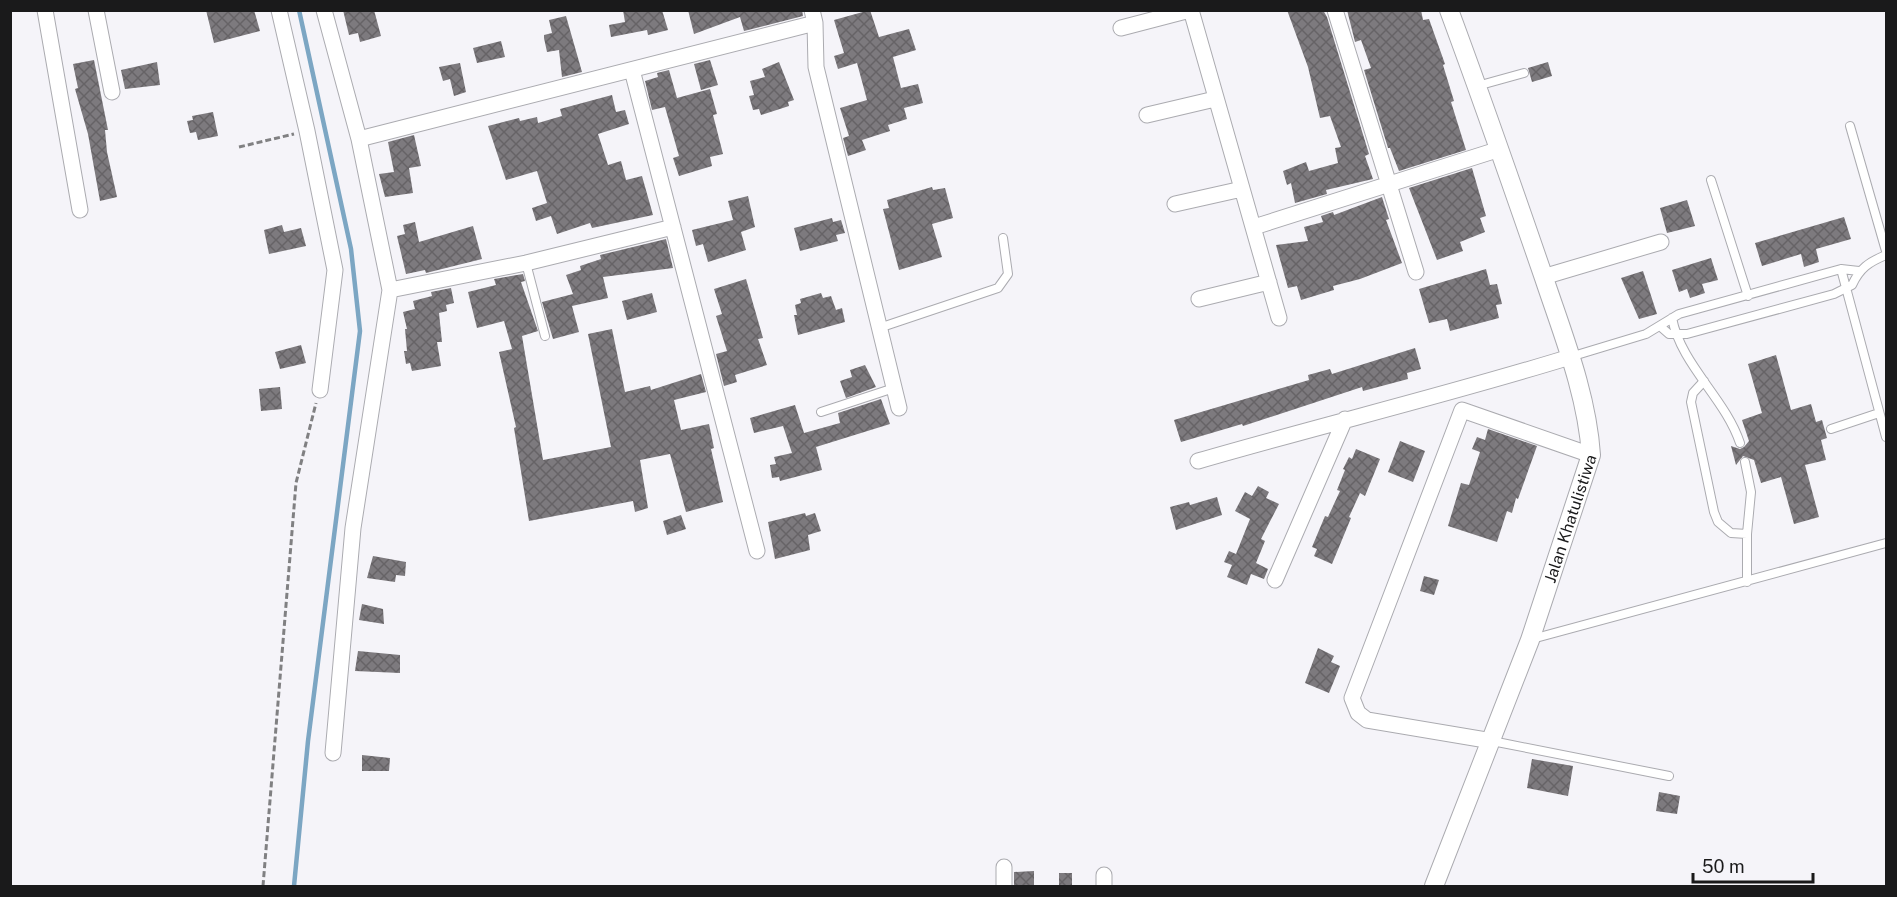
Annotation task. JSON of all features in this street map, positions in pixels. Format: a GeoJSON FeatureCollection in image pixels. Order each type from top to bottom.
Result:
{"type":"FeatureCollection","features":[{"type":"Feature","properties":{"kind":"street"},"geometry":{"type":"LineString","coordinates":[[45,10],[80,210]]}},
{"type":"Feature","properties":{"kind":"street"},"geometry":{"type":"LineString","coordinates":[[96,10],[112,92]]}},
{"type":"Feature","properties":{"kind":"street"},"geometry":{"type":"LineString","coordinates":[[279,10],[308,131],[336,270],[320,390]]}},
{"type":"Feature","properties":{"kind":"street"},"geometry":{"type":"LineString","coordinates":[[324,10],[359,139],[390,290],[353,528],[333,753]]}},
{"type":"Feature","properties":{"kind":"street"},"geometry":{"type":"LineString","coordinates":[[1121,28],[1190,10],[1254,227],[1278,318]]}},
{"type":"Feature","properties":{"kind":"street"},"geometry":{"type":"LineString","coordinates":[[1335,10],[1416,272]]}},
{"type":"Feature","properties":{"kind":"street","name":"Jalan Khatulistiwa"},"geometry":{"type":"LineString","coordinates":[[1434,886],[1530,640],[1591,455],[1589,428],[1570,357],[1500,149],[1449,10]]}},
{"type":"Feature","properties":{"kind":"street"},"geometry":{"type":"LineString","coordinates":[[359,139],[632,70],[813,17],[816,67],[898,408]]}},
{"type":"Feature","properties":{"kind":"street"},"geometry":{"type":"LineString","coordinates":[[632,70],[757,551]]}},
{"type":"Feature","properties":{"kind":"street"},"geometry":{"type":"LineString","coordinates":[[1147,115],[1215,99]]}},
{"type":"Feature","properties":{"kind":"street"},"geometry":{"type":"LineString","coordinates":[[1254,227],[1500,149]]}},
{"type":"Feature","properties":{"kind":"street"},"geometry":{"type":"LineString","coordinates":[[1175,204],[1242,189]]}},
{"type":"Feature","properties":{"kind":"street"},"geometry":{"type":"LineString","coordinates":[[390,290],[525,263],[673,227]]}},
{"type":"Feature","properties":{"kind":"street"},"geometry":{"type":"LineString","coordinates":[[1543,277],[1661,242]]}},
{"type":"Feature","properties":{"kind":"street"},"geometry":{"type":"LineString","coordinates":[[1199,299],[1269,282]]}},
{"type":"Feature","properties":{"kind":"street"},"geometry":{"type":"LineString","coordinates":[[1198,461],[1345,419],[1451,394],[1570,357]]}},
{"type":"Feature","properties":{"kind":"street"},"geometry":{"type":"LineString","coordinates":[[1451,394],[1462,410],[1591,455]]}},
{"type":"Feature","properties":{"kind":"street"},"geometry":{"type":"LineString","coordinates":[[1462,410],[1352,698],[1358,713],[1367,720],[1492,741]]}},
{"type":"Feature","properties":{"kind":"street"},"geometry":{"type":"LineString","coordinates":[[1275,580],[1345,419]]}},
{"type":"Feature","properties":{"kind":"street"},"geometry":{"type":"LineString","coordinates":[[1004,867],[1004,886]]}},
{"type":"Feature","properties":{"kind":"lane"},"geometry":{"type":"LineString","coordinates":[[1477,86],[1524,73]]}},
{"type":"Feature","properties":{"kind":"lane"},"geometry":{"type":"LineString","coordinates":[[1660,327],[1669,334],[1675,335],[1846,290],[1852,285],[1858,271],[1869,262],[1887,253],[1850,126]]}},
{"type":"Feature","properties":{"kind":"lane"},"geometry":{"type":"LineString","coordinates":[[1711,180],[1748,296]]}},
{"type":"Feature","properties":{"kind":"lane"},"geometry":{"type":"LineString","coordinates":[[879,328],[998,288],[1008,274],[1003,238]]}},
{"type":"Feature","properties":{"kind":"lane"},"geometry":{"type":"LineString","coordinates":[[525,263],[545,336]]}},
{"type":"Feature","properties":{"kind":"lane"},"geometry":{"type":"LineString","coordinates":[[1570,357],[1660,327],[1672,318],[1841,269],[1858,271]]}},
{"type":"Feature","properties":{"kind":"lane"},"geometry":{"type":"LineString","coordinates":[[1841,269],[1887,437]]}},
{"type":"Feature","properties":{"kind":"lane"},"geometry":{"type":"LineString","coordinates":[[1672,318],[1675,335],[1729,416],[1740,443]]}},
{"type":"Feature","properties":{"kind":"lane"},"geometry":{"type":"LineString","coordinates":[[1704,381],[1693,393],[1691,402],[1714,512],[1718,522],[1731,533],[1747,534]]}},
{"type":"Feature","properties":{"kind":"lane"},"geometry":{"type":"LineString","coordinates":[[821,412],[894,388]]}},
{"type":"Feature","properties":{"kind":"lane"},"geometry":{"type":"LineString","coordinates":[[1831,429],[1879,413]]}},
{"type":"Feature","properties":{"kind":"lane"},"geometry":{"type":"LineString","coordinates":[[1745,462],[1751,492],[1747,534],[1748,582]]}},
{"type":"Feature","properties":{"kind":"lane"},"geometry":{"type":"LineString","coordinates":[[1530,640],[1887,543]]}},
{"type":"Feature","properties":{"kind":"lane"},"geometry":{"type":"LineString","coordinates":[[1492,741],[1669,776]]}},
{"type":"Feature","properties":{"kind":"path"},"geometry":{"type":"LineString","coordinates":[[239,147],[308,131]]}},
{"type":"Feature","properties":{"kind":"path"},"geometry":{"type":"LineString","coordinates":[[263,886],[296,483],[320,390]]}},
{"type":"Feature","properties":{"kind":"building"},"geometry":{"type":"Polygon","coordinates":[[[206,10],[254,10],[260,31],[214,43],[206,10]]]}},
{"type":"Feature","properties":{"kind":"building"},"geometry":{"type":"Polygon","coordinates":[[[343,10],[374,10],[381,36],[360,42],[358,33],[349,35],[343,10]]]}},
{"type":"Feature","properties":{"kind":"building"},"geometry":{"type":"Polygon","coordinates":[[[623,10],[662,10],[668,30],[648,35],[647,30],[611,37],[609,25],[625,22],[623,10]]]}},
{"type":"Feature","properties":{"kind":"building"},"geometry":{"type":"Polygon","coordinates":[[[688,10],[802,10],[803,16],[744,31],[740,17],[694,34],[688,10]]]}},
{"type":"Feature","properties":{"kind":"building"},"geometry":{"type":"Polygon","coordinates":[[[870,10],[879,37],[909,29],[916,50],[893,57],[901,88],[918,84],[923,103],[904,108],[907,119],[888,125],[890,131],[862,140],[866,150],[848,156],[843,138],[849,136],[840,108],[867,100],[857,63],[838,69],[834,56],[844,53],[834,20],[870,10]]]}},
{"type":"Feature","properties":{"kind":"building"},"geometry":{"type":"Polygon","coordinates":[[[1287,10],[1323,10],[1327,17],[1369,154],[1365,156],[1373,179],[1326,190],[1327,194],[1295,203],[1291,183],[1287,185],[1283,171],[1306,162],[1309,171],[1338,163],[1335,148],[1341,147],[1330,116],[1320,118],[1308,67],[1287,10]]]}},
{"type":"Feature","properties":{"kind":"building"},"geometry":{"type":"Polygon","coordinates":[[[1347,10],[1421,10],[1423,20],[1429,19],[1445,64],[1443,65],[1454,101],[1451,102],[1466,150],[1399,171],[1390,148],[1388,148],[1364,70],[1371,68],[1361,40],[1355,42],[1347,10]]]}},
{"type":"Feature","properties":{"kind":"building"},"geometry":{"type":"Polygon","coordinates":[[[566,16],[582,72],[562,77],[559,50],[547,52],[544,35],[552,33],[549,20],[566,16]]]}},
{"type":"Feature","properties":{"kind":"building"},"geometry":{"type":"Polygon","coordinates":[[[501,41],[505,57],[477,63],[473,48],[501,41]]]}},
{"type":"Feature","properties":{"kind":"building"},"geometry":{"type":"Polygon","coordinates":[[[94,60],[108,130],[105,130],[107,152],[117,197],[100,201],[88,134],[75,89],[78,88],[73,64],[94,60]]]}},
{"type":"Feature","properties":{"kind":"building"},"geometry":{"type":"Polygon","coordinates":[[[710,60],[718,85],[701,90],[694,64],[710,60]]]}},
{"type":"Feature","properties":{"kind":"building"},"geometry":{"type":"Polygon","coordinates":[[[157,62],[160,85],[125,89],[121,70],[157,62]]]}},
{"type":"Feature","properties":{"kind":"building"},"geometry":{"type":"Polygon","coordinates":[[[779,62],[794,100],[788,102],[789,106],[761,115],[759,109],[753,110],[749,96],[754,95],[750,81],[765,77],[762,69],[779,62]]]}},
{"type":"Feature","properties":{"kind":"building"},"geometry":{"type":"Polygon","coordinates":[[[1548,62],[1552,76],[1532,82],[1528,68],[1548,62]]]}},
{"type":"Feature","properties":{"kind":"building"},"geometry":{"type":"Polygon","coordinates":[[[460,63],[466,92],[454,96],[450,79],[443,81],[439,67],[460,63]]]}},
{"type":"Feature","properties":{"kind":"building"},"geometry":{"type":"Polygon","coordinates":[[[669,70],[677,98],[710,89],[717,114],[713,115],[723,154],[710,157],[712,166],[679,176],[673,158],[679,156],[665,107],[652,110],[645,81],[658,77],[657,73],[669,70]]]}},
{"type":"Feature","properties":{"kind":"building"},"geometry":{"type":"Polygon","coordinates":[[[612,95],[616,112],[625,110],[629,124],[598,134],[608,165],[621,161],[626,180],[642,176],[653,215],[592,228],[590,223],[557,234],[551,216],[536,221],[532,208],[547,203],[537,171],[506,180],[488,126],[519,118],[520,121],[537,117],[538,123],[562,116],[560,109],[612,95]]]}},
{"type":"Feature","properties":{"kind":"building"},"geometry":{"type":"Polygon","coordinates":[[[213,112],[218,136],[198,140],[196,132],[190,133],[187,121],[193,120],[192,116],[213,112]]]}},
{"type":"Feature","properties":{"kind":"building"},"geometry":{"type":"Polygon","coordinates":[[[414,135],[421,166],[409,168],[413,193],[385,197],[379,174],[394,172],[388,142],[414,135]]]}},
{"type":"Feature","properties":{"kind":"building"},"geometry":{"type":"Polygon","coordinates":[[[1472,168],[1486,216],[1480,218],[1485,232],[1460,242],[1463,251],[1437,260],[1409,188],[1472,168]]]}},
{"type":"Feature","properties":{"kind":"building"},"geometry":{"type":"Polygon","coordinates":[[[932,187],[933,190],[945,188],[953,218],[932,224],[942,257],[899,270],[883,209],[889,208],[887,200],[932,187]]]}},
{"type":"Feature","properties":{"kind":"building"},"geometry":{"type":"Polygon","coordinates":[[[748,196],[755,227],[741,232],[746,250],[708,262],[703,244],[696,246],[692,230],[733,220],[728,201],[748,196]]]}},
{"type":"Feature","properties":{"kind":"building"},"geometry":{"type":"Polygon","coordinates":[[[1382,197],[1389,219],[1386,220],[1402,263],[1360,279],[1333,286],[1334,290],[1301,300],[1297,286],[1288,288],[1276,245],[1308,241],[1304,227],[1323,222],[1321,216],[1333,212],[1334,215],[1382,197]]]}},
{"type":"Feature","properties":{"kind":"building"},"geometry":{"type":"Polygon","coordinates":[[[1687,200],[1695,226],[1667,233],[1660,208],[1687,200]]]}},
{"type":"Feature","properties":{"kind":"building"},"geometry":{"type":"Polygon","coordinates":[[[1844,217],[1851,239],[1816,249],[1819,262],[1804,267],[1801,254],[1762,266],[1755,243],[1844,217]]]}},
{"type":"Feature","properties":{"kind":"building"},"geometry":{"type":"Polygon","coordinates":[[[832,218],[833,222],[841,220],[845,233],[836,235],[838,241],[800,251],[794,228],[832,218]]]}},
{"type":"Feature","properties":{"kind":"building"},"geometry":{"type":"Polygon","coordinates":[[[415,222],[419,242],[473,226],[482,259],[426,273],[425,270],[406,274],[397,236],[405,234],[403,225],[415,222]]]}},
{"type":"Feature","properties":{"kind":"building"},"geometry":{"type":"Polygon","coordinates":[[[282,225],[284,232],[301,228],[306,246],[269,254],[264,230],[282,225]]]}},
{"type":"Feature","properties":{"kind":"building"},"geometry":{"type":"Polygon","coordinates":[[[666,239],[673,268],[603,277],[608,298],[572,306],[579,332],[553,339],[542,302],[573,294],[566,275],[581,270],[580,266],[601,259],[600,255],[666,239]]]}},
{"type":"Feature","properties":{"kind":"building"},"geometry":{"type":"Polygon","coordinates":[[[1711,258],[1718,280],[1702,284],[1705,293],[1690,298],[1687,289],[1679,292],[1672,270],[1711,258]]]}},
{"type":"Feature","properties":{"kind":"building"},"geometry":{"type":"Polygon","coordinates":[[[1486,269],[1490,285],[1497,284],[1502,304],[1496,305],[1499,318],[1450,331],[1447,319],[1429,323],[1419,289],[1486,269]]]}},
{"type":"Feature","properties":{"kind":"building"},"geometry":{"type":"Polygon","coordinates":[[[1643,271],[1657,314],[1639,319],[1621,278],[1643,271]]]}},
{"type":"Feature","properties":{"kind":"building"},"geometry":{"type":"Polygon","coordinates":[[[523,274],[525,281],[521,282],[538,331],[522,336],[543,460],[611,447],[588,334],[612,329],[625,392],[650,386],[651,390],[701,374],[706,392],[674,400],[681,430],[709,424],[714,448],[711,449],[723,502],[686,512],[670,454],[640,460],[648,508],[635,512],[633,501],[529,521],[514,428],[516,427],[499,352],[512,349],[504,321],[477,328],[468,292],[496,285],[494,279],[523,274]]]}},
{"type":"Feature","properties":{"kind":"building"},"geometry":{"type":"Polygon","coordinates":[[[746,279],[763,338],[758,339],[767,365],[735,375],[737,382],[724,386],[716,354],[727,351],[716,316],[722,314],[714,289],[746,279]]]}},
{"type":"Feature","properties":{"kind":"building"},"geometry":{"type":"Polygon","coordinates":[[[451,288],[454,303],[446,305],[447,311],[439,313],[442,342],[437,342],[441,366],[412,371],[410,363],[406,364],[404,351],[407,351],[405,329],[407,329],[403,312],[415,309],[413,301],[432,296],[431,292],[451,288]]]}},
{"type":"Feature","properties":{"kind":"building"},"geometry":{"type":"Polygon","coordinates":[[[652,293],[657,312],[627,320],[622,301],[652,293]]]}},
{"type":"Feature","properties":{"kind":"building"},"geometry":{"type":"Polygon","coordinates":[[[821,293],[823,298],[831,296],[836,310],[842,308],[845,322],[798,335],[794,315],[797,315],[795,305],[801,303],[800,299],[821,293]]]}},
{"type":"Feature","properties":{"kind":"building"},"geometry":{"type":"Polygon","coordinates":[[[301,345],[306,363],[280,369],[275,352],[301,345]]]}},
{"type":"Feature","properties":{"kind":"building"},"geometry":{"type":"Polygon","coordinates":[[[1415,348],[1421,369],[1407,373],[1408,379],[1363,391],[1362,387],[1243,426],[1242,424],[1181,442],[1174,420],[1309,380],[1308,375],[1330,369],[1332,374],[1415,348]]]}},
{"type":"Feature","properties":{"kind":"building"},"geometry":{"type":"Polygon","coordinates":[[[1776,355],[1791,410],[1811,404],[1816,422],[1822,420],[1827,438],[1821,440],[1826,460],[1805,465],[1819,517],[1794,524],[1781,477],[1761,483],[1754,460],[1743,456],[1736,465],[1731,446],[1740,449],[1744,447],[1749,441],[1742,420],[1762,413],[1748,364],[1776,355]]]}},
{"type":"Feature","properties":{"kind":"building"},"geometry":{"type":"Polygon","coordinates":[[[865,365],[876,387],[846,398],[840,381],[852,377],[850,370],[865,365]]]}},
{"type":"Feature","properties":{"kind":"building"},"geometry":{"type":"Polygon","coordinates":[[[280,387],[282,409],[261,411],[259,389],[280,387]]]}},
{"type":"Feature","properties":{"kind":"building"},"geometry":{"type":"Polygon","coordinates":[[[881,399],[890,424],[816,447],[822,470],[780,481],[779,477],[772,478],[770,465],[776,464],[774,457],[792,453],[783,426],[754,433],[750,418],[795,405],[804,433],[840,423],[838,413],[881,399]]]}},
{"type":"Feature","properties":{"kind":"building"},"geometry":{"type":"Polygon","coordinates":[[[1488,429],[1537,446],[1518,499],[1516,498],[1512,513],[1507,511],[1497,542],[1448,526],[1461,483],[1469,485],[1480,452],[1472,449],[1477,437],[1485,440],[1488,429]]]}},
{"type":"Feature","properties":{"kind":"building"},"geometry":{"type":"Polygon","coordinates":[[[1400,441],[1425,451],[1413,482],[1388,472],[1400,441]]]}},
{"type":"Feature","properties":{"kind":"building"},"geometry":{"type":"Polygon","coordinates":[[[1356,449],[1380,459],[1365,496],[1360,493],[1349,517],[1351,518],[1332,564],[1314,556],[1317,549],[1312,547],[1325,516],[1328,517],[1340,491],[1337,490],[1345,470],[1343,469],[1349,457],[1352,459],[1356,449]]]}},
{"type":"Feature","properties":{"kind":"building"},"geometry":{"type":"Polygon","coordinates":[[[1258,486],[1269,492],[1266,498],[1279,504],[1261,539],[1265,541],[1256,563],[1268,569],[1264,579],[1251,574],[1247,585],[1227,577],[1232,565],[1224,562],[1229,551],[1236,554],[1250,519],[1235,511],[1245,492],[1252,496],[1258,486]]]}},
{"type":"Feature","properties":{"kind":"building"},"geometry":{"type":"Polygon","coordinates":[[[1217,497],[1222,515],[1176,530],[1170,507],[1189,502],[1190,505],[1217,497]]]}},
{"type":"Feature","properties":{"kind":"building"},"geometry":{"type":"Polygon","coordinates":[[[805,513],[806,516],[815,513],[821,531],[808,535],[810,550],[775,559],[768,522],[805,513]]]}},
{"type":"Feature","properties":{"kind":"building"},"geometry":{"type":"Polygon","coordinates":[[[681,515],[686,529],[667,535],[663,521],[681,515]]]}},
{"type":"Feature","properties":{"kind":"building"},"geometry":{"type":"Polygon","coordinates":[[[373,556],[406,562],[405,576],[396,575],[395,582],[367,578],[373,556]]]}},
{"type":"Feature","properties":{"kind":"building"},"geometry":{"type":"Polygon","coordinates":[[[1424,576],[1439,580],[1434,595],[1420,591],[1424,576]]]}},
{"type":"Feature","properties":{"kind":"building"},"geometry":{"type":"Polygon","coordinates":[[[362,604],[383,609],[384,624],[359,620],[362,604]]]}},
{"type":"Feature","properties":{"kind":"building"},"geometry":{"type":"Polygon","coordinates":[[[1318,648],[1334,656],[1331,662],[1340,666],[1329,693],[1305,683],[1318,648]]]}},
{"type":"Feature","properties":{"kind":"building"},"geometry":{"type":"Polygon","coordinates":[[[358,651],[400,655],[400,673],[355,671],[358,651]]]}},
{"type":"Feature","properties":{"kind":"building"},"geometry":{"type":"Polygon","coordinates":[[[362,755],[390,758],[389,771],[362,771],[362,755]]]}},
{"type":"Feature","properties":{"kind":"building"},"geometry":{"type":"Polygon","coordinates":[[[1532,759],[1573,766],[1568,796],[1527,788],[1532,759]]]}},
{"type":"Feature","properties":{"kind":"building"},"geometry":{"type":"Polygon","coordinates":[[[1659,792],[1680,796],[1677,814],[1656,811],[1659,792]]]}},
{"type":"Feature","properties":{"kind":"building"},"geometry":{"type":"Polygon","coordinates":[[[1034,871],[1034,886],[1014,886],[1014,872],[1034,871]]]}},
{"type":"Feature","properties":{"kind":"building"},"geometry":{"type":"Polygon","coordinates":[[[1059,873],[1072,873],[1072,886],[1059,886],[1059,873]]]}},
{"type":"Feature","properties":{"kind":"waterway"},"geometry":{"type":"LineString","coordinates":[[294,886],[308,741],[360,331],[351,249],[299,10]]}}]}
